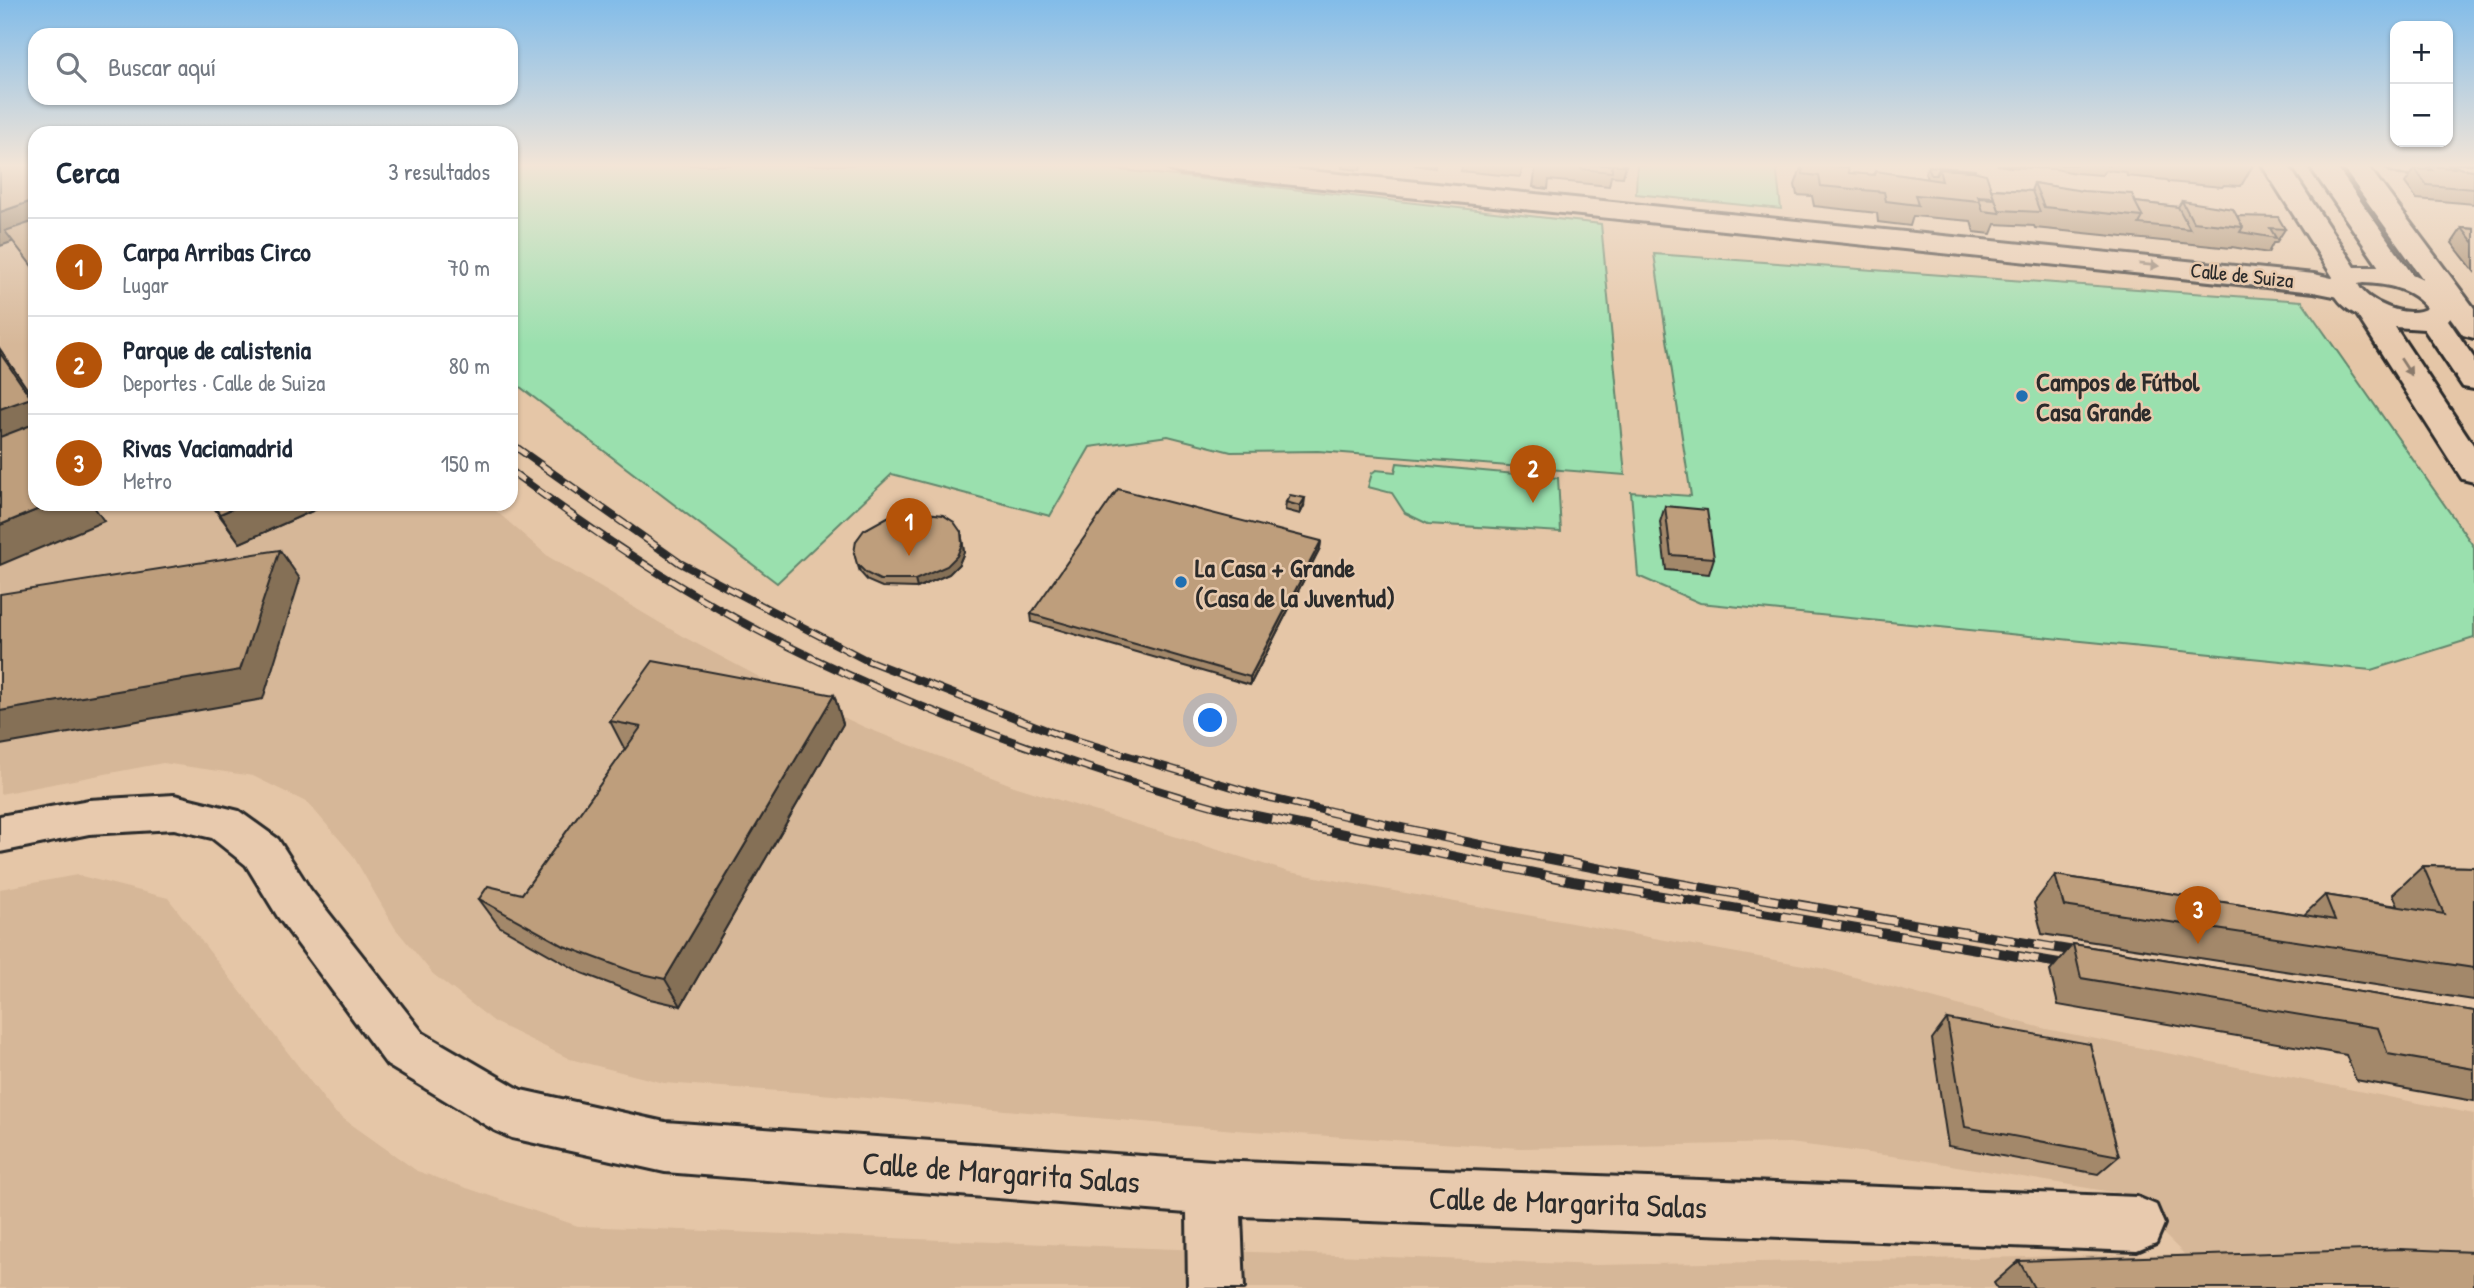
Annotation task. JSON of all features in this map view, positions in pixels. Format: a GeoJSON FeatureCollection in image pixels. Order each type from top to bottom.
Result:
{"type":"FeatureCollection","features":[{"type":"Feature","properties":{"kind":"street","name":"Calle de Suiza"},"geometry":{"type":"LineString","coordinates":[[1774,225],[2314,283],[2346,284],[2361,274],[2402,280]]}},
{"type":"Feature","properties":{"kind":"street"},"geometry":{"type":"LineString","coordinates":[[2311,225],[2357,303],[2369,310],[2414,321],[2447,301]]}},
{"type":"Feature","properties":{"kind":"street"},"geometry":{"type":"LineString","coordinates":[[2364,225],[2402,280],[2447,301],[2474,380]]}},
{"type":"Feature","properties":{"kind":"street"},"geometry":{"type":"LineString","coordinates":[[2395,225],[2447,301],[2474,329]]}},
{"type":"Feature","properties":{"kind":"street"},"geometry":{"type":"LineString","coordinates":[[2369,310],[2474,471]]}},
{"type":"Feature","properties":{"kind":"street","name":"Calle de Margarita Salas"},"geometry":{"type":"LineString","coordinates":[[0,834],[89,817],[174,812],[224,823],[262,852],[294,903],[405,1049],[512,1113],[664,1147],[1213,1188],[2137,1224]]}},
{"type":"Feature","properties":{"kind":"street"},"geometry":{"type":"LineString","coordinates":[[1213,1188],[1216,1288]]}},
{"type":"Feature","properties":{"kind":"shaded area"},"geometry":{"type":"Polygon","coordinates":[[[0,225],[28,225],[28,511],[496,511],[549,557],[682,636],[763,679],[864,727],[1014,786],[1289,872],[1825,969],[2046,1029],[2474,1114],[2474,1288],[0,1288],[0,889],[77,875],[168,898],[334,1112],[417,1171],[578,1226],[1596,1265],[2184,1254],[2123,1194],[1915,1159],[1790,1143],[1521,1148],[1235,1130],[664,1083],[570,1059],[496,1023],[433,974],[395,928],[352,854],[308,803],[253,776],[163,763],[0,794],[0,225]]]}},
{"type":"Feature","properties":{"kind":"green space"},"geometry":{"type":"Polygon","coordinates":[[[518,225],[1601,225],[1625,475],[1318,451],[1231,452],[1168,436],[1090,447],[1050,516],[892,474],[777,583],[518,385],[518,225]]]}},
{"type":"Feature","properties":{"kind":"green space","name":"Campos de Fútbol Casa Grande"},"geometry":{"type":"Polygon","coordinates":[[[1654,254],[2302,301],[2474,547],[2474,638],[2371,670],[1700,603],[1638,576],[1631,492],[1691,496],[1654,254]]]}},
{"type":"Feature","properties":{"kind":"green space"},"geometry":{"type":"Polygon","coordinates":[[[1397,463],[1558,478],[1561,532],[1428,524],[1405,513],[1392,493],[1368,487],[1372,473],[1376,470],[1395,472],[1397,463]]]}},
{"type":"Feature","properties":{"kind":"building"},"geometry":{"type":"Polygon","coordinates":[[[28,225],[28,261],[5,231],[28,225]]]}},
{"type":"Feature","properties":{"kind":"building"},"geometry":{"type":"Polygon","coordinates":[[[2150,225],[2188,225],[2190,229],[2150,225]]]}},
{"type":"Feature","properties":{"kind":"building"},"geometry":{"type":"Polygon","coordinates":[[[2242,225],[2283,225],[2285,229],[2270,228],[2276,238],[2240,232],[2242,225]]]}},
{"type":"Feature","properties":{"kind":"building"},"geometry":{"type":"Polygon","coordinates":[[[2462,228],[2474,229],[2474,243],[2462,228]]]}},
{"type":"Feature","properties":{"kind":"building"},"geometry":{"type":"Polygon","coordinates":[[[0,353],[28,394],[28,399],[0,409],[0,353]]]}},
{"type":"Feature","properties":{"kind":"building"},"geometry":{"type":"Polygon","coordinates":[[[28,426],[28,511],[34,511],[0,525],[0,437],[28,426]]]}},
{"type":"Feature","properties":{"kind":"building","name":"La Casa + Grande (Casa de la Juventud)"},"geometry":{"type":"Polygon","coordinates":[[[1118,489],[1321,541],[1250,677],[1031,614],[1118,489]]]}},
{"type":"Feature","properties":{"kind":"building"},"geometry":{"type":"Polygon","coordinates":[[[1290,495],[1305,498],[1300,506],[1286,502],[1290,495]]]}},
{"type":"Feature","properties":{"kind":"building"},"geometry":{"type":"Polygon","coordinates":[[[1665,506],[1707,510],[1714,558],[1671,555],[1665,506]]]}},
{"type":"Feature","properties":{"kind":"building"},"geometry":{"type":"Polygon","coordinates":[[[910,511],[943,515],[954,522],[961,532],[962,544],[957,556],[947,566],[915,580],[880,580],[866,573],[857,564],[854,553],[856,541],[864,530],[893,514],[910,511]]]}},
{"type":"Feature","properties":{"kind":"building"},"geometry":{"type":"Polygon","coordinates":[[[280,550],[240,670],[0,711],[0,594],[280,550]]]}},
{"type":"Feature","properties":{"kind":"building"},"geometry":{"type":"Polygon","coordinates":[[[653,661],[834,695],[665,979],[634,972],[564,946],[479,899],[488,886],[522,894],[641,727],[610,721],[653,661]]]}},
{"type":"Feature","properties":{"kind":"building"},"geometry":{"type":"Polygon","coordinates":[[[2423,866],[2474,867],[2474,968],[2064,906],[2055,875],[2335,920],[2325,895],[2444,914],[2423,866]]]}},
{"type":"Feature","properties":{"kind":"building"},"geometry":{"type":"Polygon","coordinates":[[[2073,944],[2474,1011],[2474,1069],[2388,1054],[2378,1028],[2081,978],[2073,944]]]}},
{"type":"Feature","properties":{"kind":"building"},"geometry":{"type":"Polygon","coordinates":[[[1947,1019],[2090,1044],[2119,1156],[1965,1127],[1947,1019]]]}},
{"type":"Feature","properties":{"kind":"building"},"geometry":{"type":"Polygon","coordinates":[[[2400,1249],[2474,1252],[2474,1288],[2034,1288],[2019,1261],[2400,1249]]]}},
{"type":"Feature","properties":{"kind":"railway"},"geometry":{"type":"LineString","coordinates":[[518,449],[680,563],[864,659],[1059,735],[1262,796],[1334,813]]}},
{"type":"Feature","properties":{"kind":"railway"},"geometry":{"type":"LineString","coordinates":[[518,476],[675,583],[744,623],[835,669],[976,728],[1093,769],[1239,813]]}},
{"type":"Feature","properties":{"kind":"railway"},"geometry":{"type":"LineString","coordinates":[[1232,811],[1573,881],[2077,966]]}},
{"type":"Feature","properties":{"kind":"railway"},"geometry":{"type":"LineString","coordinates":[[1327,811],[1611,871],[2087,953]]}},
{"type":"Feature","properties":{"kind":"place","name":"Campos de Fútbol Casa Grande"},"geometry":{"type":"Point","coordinates":[2022,396]}},
{"type":"Feature","properties":{"kind":"place","name":"Parque de calistenia"},"geometry":{"type":"Point","coordinates":[1533,503]}},
{"type":"Feature","properties":{"kind":"place","name":"Carpa Arribas Circo"},"geometry":{"type":"Point","coordinates":[909,556]}},
{"type":"Feature","properties":{"kind":"place","name":"La Casa + Grande (Casa de la Juventud)"},"geometry":{"type":"Point","coordinates":[1181,582]}},
{"type":"Feature","properties":{"kind":"place","name":"Rivas Vaciamadrid"},"geometry":{"type":"Point","coordinates":[2198,944]}}]}
